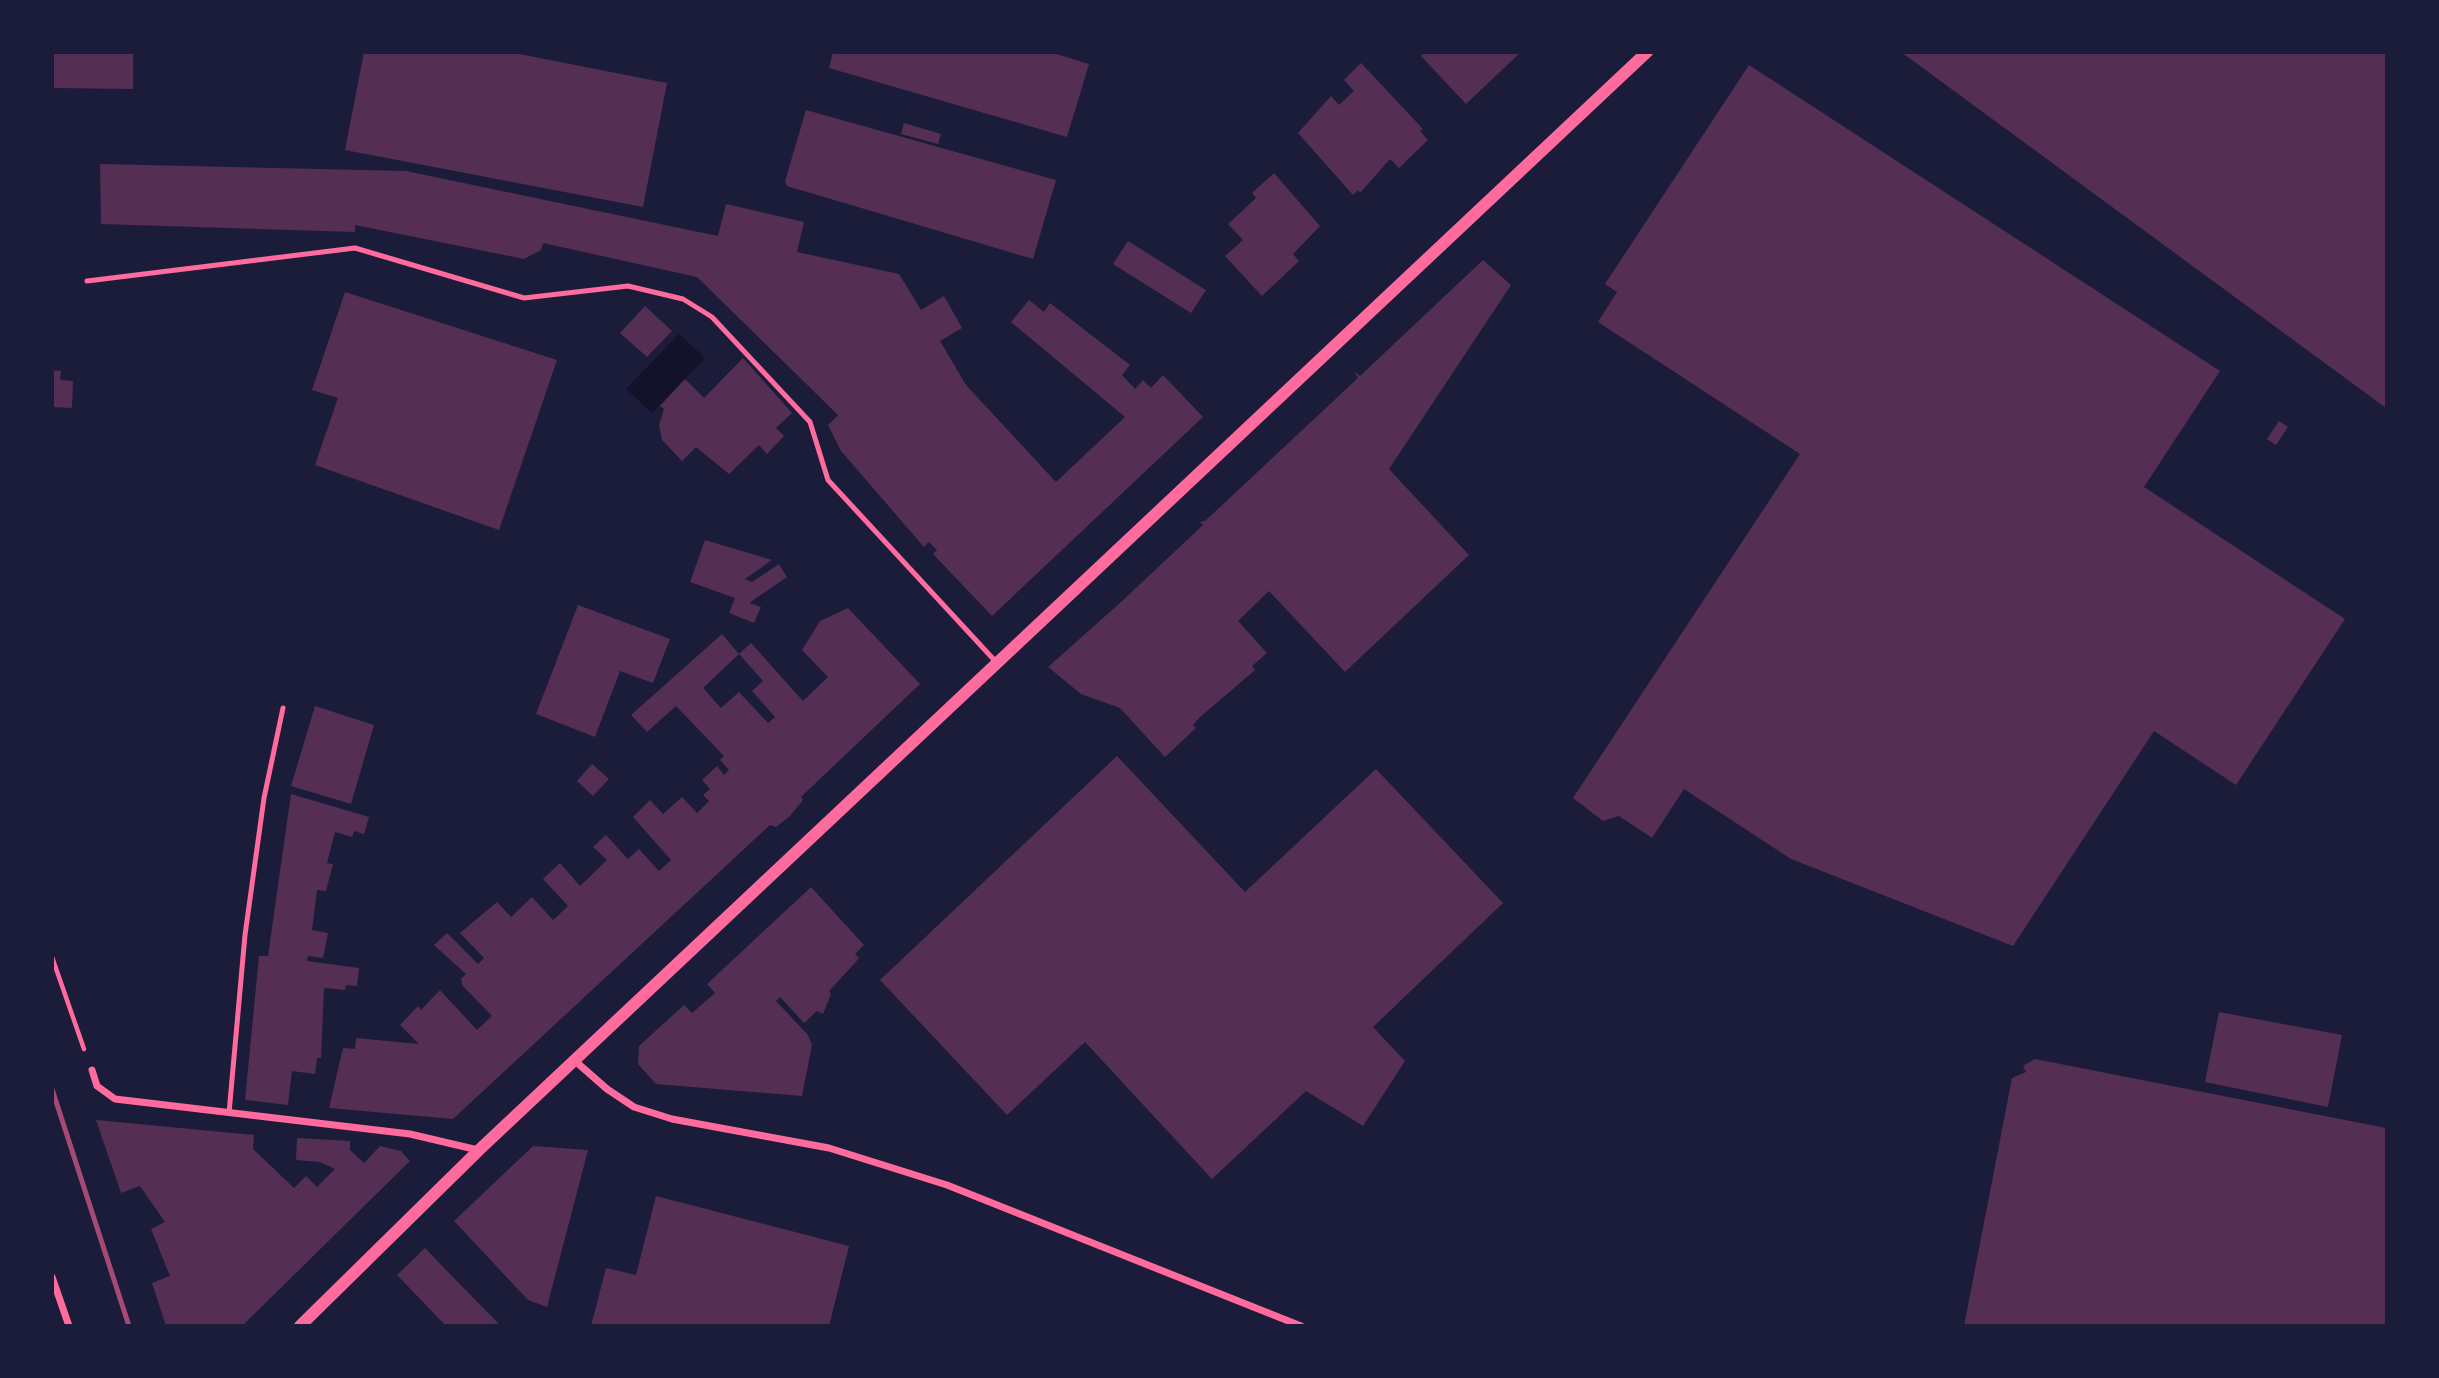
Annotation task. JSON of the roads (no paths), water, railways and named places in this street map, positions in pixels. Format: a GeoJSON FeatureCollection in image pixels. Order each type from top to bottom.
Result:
{"type":"FeatureCollection","features":[{"type":"Feature","properties":{"kind":"street"},"geometry":{"type":"LineString","coordinates":[[300,1325],[574,1060],[999,665],[1647,52]]}},
{"type":"Feature","properties":{"kind":"street"},"geometry":{"type":"LineString","coordinates":[[574,1060],[607,1090],[634,1107],[672,1119],[829,1148],[947,1185],[1301,1325]]}},
{"type":"Feature","properties":{"kind":"street"},"geometry":{"type":"LineString","coordinates":[[92,1070],[97,1086],[115,1099],[228,1115],[410,1134],[479,1150]]}},
{"type":"Feature","properties":{"kind":"street"},"geometry":{"type":"LineString","coordinates":[[52,1277],[69,1325]]}},
{"type":"Feature","properties":{"kind":"lane"},"geometry":{"type":"LineString","coordinates":[[88,281],[355,247],[524,298],[628,286],[683,299],[712,317],[810,422],[828,480],[999,665]]}},
{"type":"Feature","properties":{"kind":"lane"},"geometry":{"type":"LineString","coordinates":[[228,1115],[247,921],[264,798],[283,708]]}},
{"type":"Feature","properties":{"kind":"railway"},"geometry":{"type":"LineString","coordinates":[[52,1089],[129,1326]]}}]}
